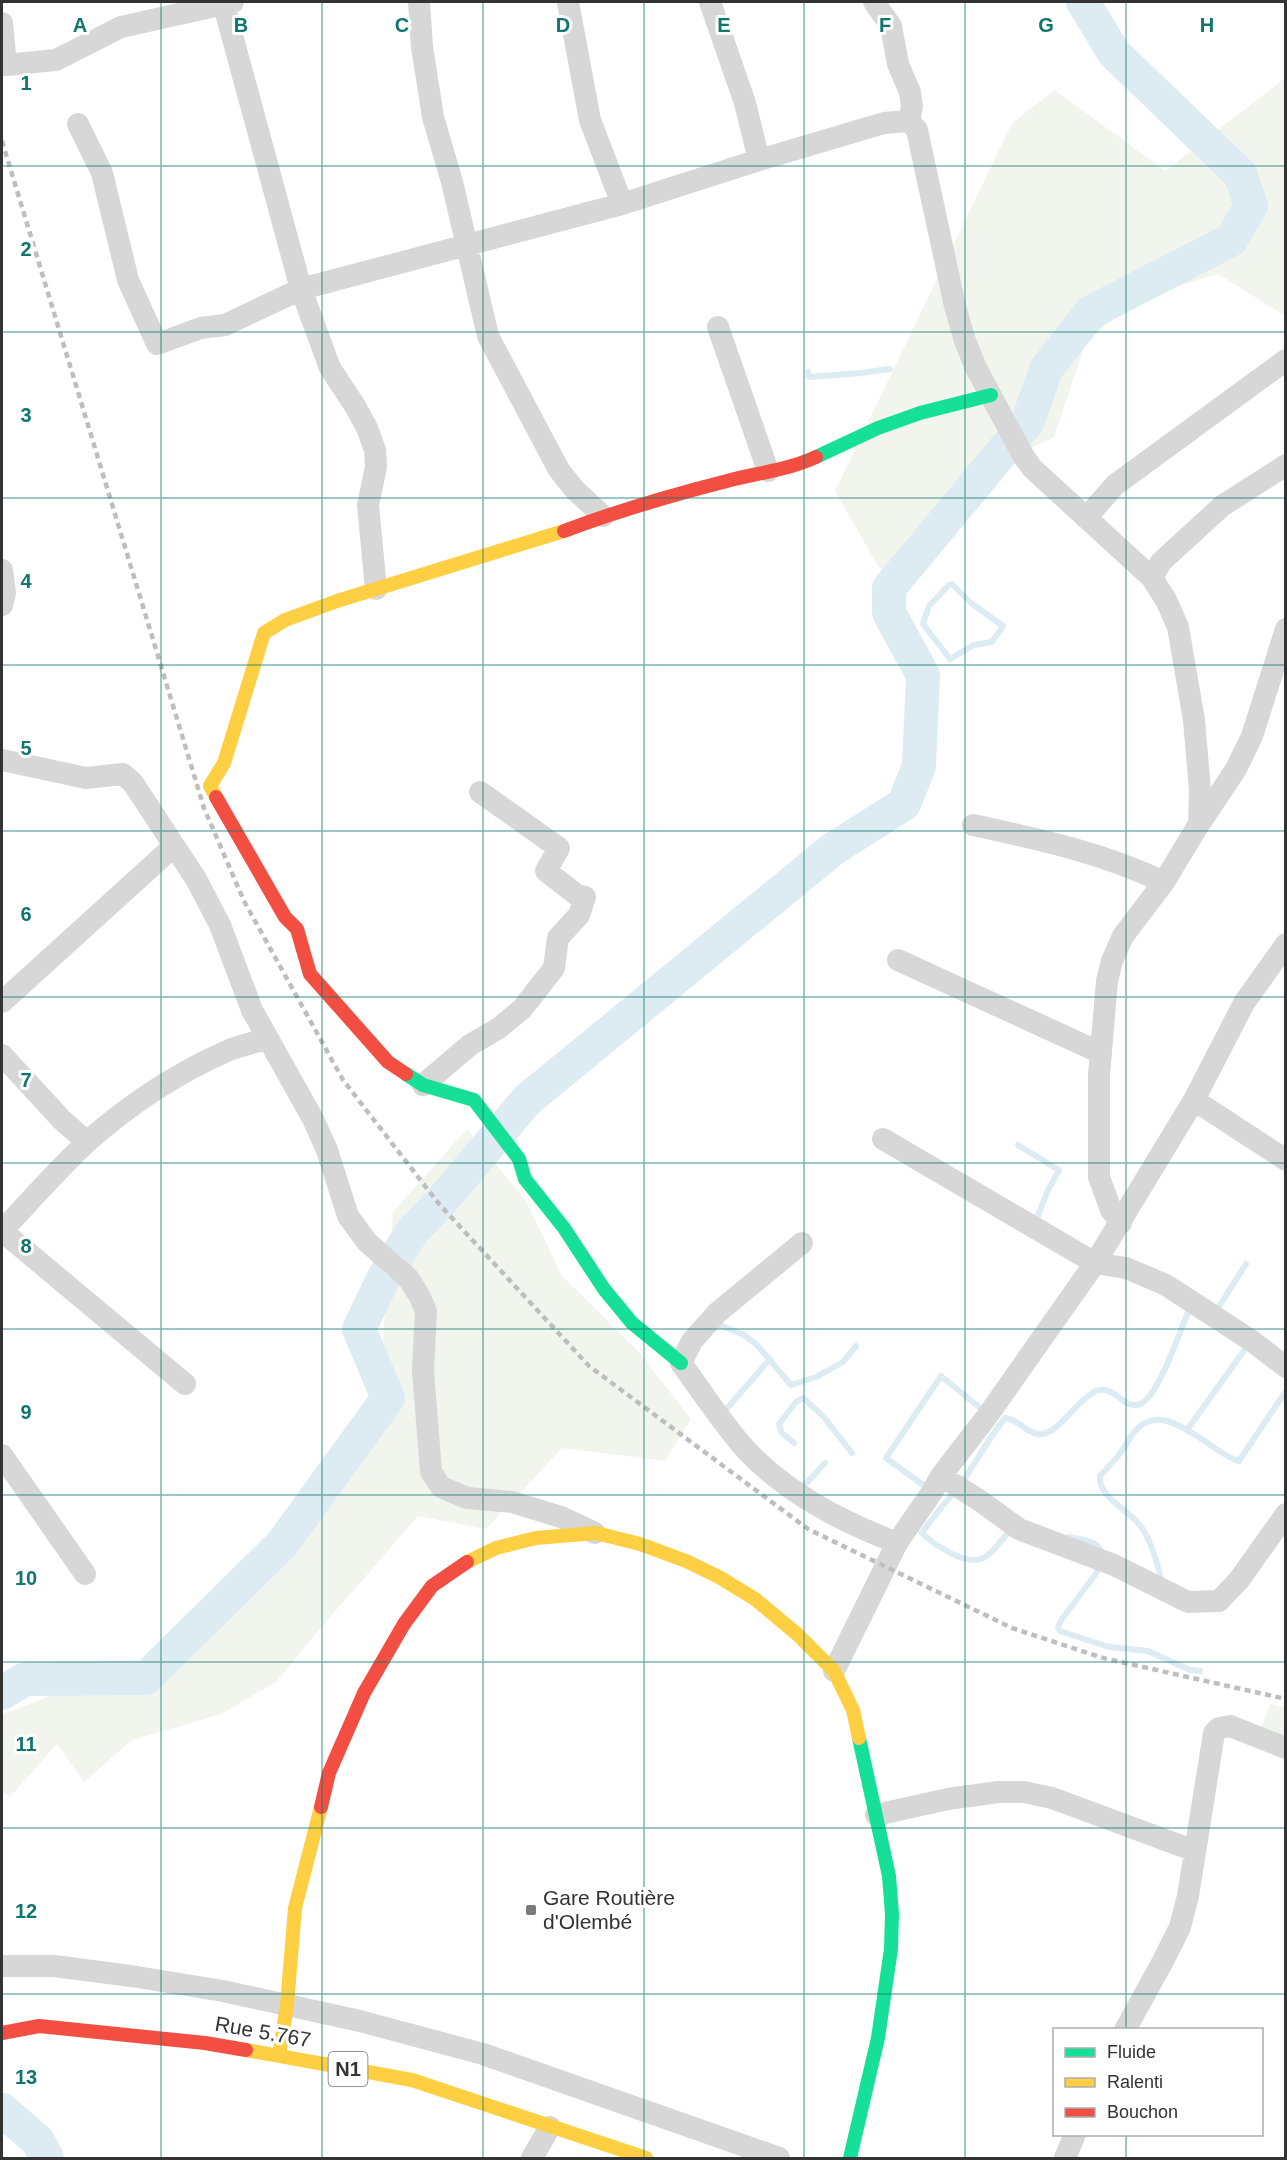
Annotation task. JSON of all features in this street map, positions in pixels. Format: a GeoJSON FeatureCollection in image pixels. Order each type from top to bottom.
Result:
{"type":"FeatureCollection","features":[{"type":"Feature","properties":{"kind":"main road"},"geometry":{"type":"LineString","coordinates":[[681,1363],[632,1323],[604,1289],[564,1228],[525,1179],[519,1159],[474,1100],[423,1085],[388,1062],[310,974],[297,929],[285,917],[210,786],[224,763],[264,633],[285,620],[376,589],[556,534],[603,516],[768,471],[802,464],[878,428],[921,413],[991,395]]}},
{"type":"Feature","properties":{"kind":"main road"},"geometry":{"type":"LineString","coordinates":[[279,2056],[287,2005],[295,1908],[329,1773],[364,1693],[404,1624],[432,1586],[459,1566],[496,1548],[537,1538],[596,1533],[640,1544],[686,1561],[719,1577],[755,1599],[797,1634],[834,1671],[853,1710],[889,1876],[892,1914],[891,1949],[878,2038],[850,2158]]}},
{"type":"Feature","properties":{"kind":"main road","name":"Rue 5.767"},"geometry":{"type":"LineString","coordinates":[[2,2033],[39,2026],[205,2043],[412,2080],[646,2158]]}},
{"type":"Feature","properties":{"kind":"street"},"geometry":{"type":"LineString","coordinates":[[2,22],[6,65],[21,64],[56,60],[87,42],[121,27],[227,2],[301,290],[330,368],[337,382],[355,406],[367,428],[375,450],[376,467],[368,505],[376,589]]}},
{"type":"Feature","properties":{"kind":"street"},"geometry":{"type":"LineString","coordinates":[[419,2],[422,47],[433,117],[467,243],[485,327],[494,351],[559,470],[575,490],[603,516]]}},
{"type":"Feature","properties":{"kind":"street"},"geometry":{"type":"LineString","coordinates":[[568,2],[590,120],[622,204]]}},
{"type":"Feature","properties":{"kind":"street"},"geometry":{"type":"LineString","coordinates":[[710,2],[745,103],[759,160]]}},
{"type":"Feature","properties":{"kind":"street"},"geometry":{"type":"LineString","coordinates":[[874,2],[891,26],[898,64],[910,93],[912,107],[909,121]]}},
{"type":"Feature","properties":{"kind":"street"},"geometry":{"type":"LineString","coordinates":[[78,124],[102,173],[128,280],[157,344],[201,328],[225,325],[301,290],[467,243],[622,204],[884,123],[909,121]]}},
{"type":"Feature","properties":{"kind":"street"},"geometry":{"type":"LineString","coordinates":[[909,121],[917,130],[956,306],[965,341],[976,368],[1028,463],[1152,578],[1166,600],[1178,627],[1194,720],[1200,790],[1199,824]]}},
{"type":"Feature","properties":{"kind":"street"},"geometry":{"type":"LineString","coordinates":[[717,327],[768,471]]}},
{"type":"Feature","properties":{"kind":"street"},"geometry":{"type":"LineString","coordinates":[[1086,518],[1124,478],[1286,360]]}},
{"type":"Feature","properties":{"kind":"street"},"geometry":{"type":"LineString","coordinates":[[1152,578],[1161,562],[1222,506],[1286,465]]}},
{"type":"Feature","properties":{"kind":"street"},"geometry":{"type":"LineString","coordinates":[[2,570],[5,594],[2,605]]}},
{"type":"Feature","properties":{"kind":"street"},"geometry":{"type":"LineString","coordinates":[[1121,1223],[1111,1210],[1099,1177],[1098,1104],[1101,1053],[1107,981],[1112,961],[1123,936],[1164,882],[1236,769],[1252,736],[1286,629]]}},
{"type":"Feature","properties":{"kind":"street"},"geometry":{"type":"LineString","coordinates":[[2,760],[86,778],[123,774],[142,794],[196,879],[220,925],[252,1010],[313,1119],[327,1150],[348,1216],[367,1242],[409,1279],[426,1311],[423,1371],[429,1449],[431,1472],[441,1487],[467,1498],[512,1502],[551,1514],[596,1533]]}},
{"type":"Feature","properties":{"kind":"street"},"geometry":{"type":"LineString","coordinates":[[423,1085],[470,1045],[499,1028],[522,1009],[554,968],[558,938],[579,915],[585,897],[577,895],[546,871],[559,848],[480,792]]}},
{"type":"Feature","properties":{"kind":"street"},"geometry":{"type":"LineString","coordinates":[[973,825],[1100,855],[1164,882]]}},
{"type":"Feature","properties":{"kind":"street"},"geometry":{"type":"LineString","coordinates":[[2,1002],[174,846]]}},
{"type":"Feature","properties":{"kind":"street"},"geometry":{"type":"LineString","coordinates":[[834,1671],[897,1543],[933,1492],[941,1476],[988,1414],[1121,1223],[1194,1100],[1244,1003],[1286,944]]}},
{"type":"Feature","properties":{"kind":"street"},"geometry":{"type":"LineString","coordinates":[[898,960],[1101,1053]]}},
{"type":"Feature","properties":{"kind":"street"},"geometry":{"type":"LineString","coordinates":[[185,1384],[2,1231],[87,1142],[120,1115],[199,1065],[229,1050],[267,1038]]}},
{"type":"Feature","properties":{"kind":"street"},"geometry":{"type":"LineString","coordinates":[[2,1054],[62,1120],[87,1142]]}},
{"type":"Feature","properties":{"kind":"street"},"geometry":{"type":"LineString","coordinates":[[1194,1100],[1286,1160]]}},
{"type":"Feature","properties":{"kind":"street"},"geometry":{"type":"LineString","coordinates":[[884,1139],[1095,1263],[1126,1268],[1166,1285],[1252,1341],[1286,1367]]}},
{"type":"Feature","properties":{"kind":"street"},"geometry":{"type":"LineString","coordinates":[[802,1243],[717,1313],[692,1341],[681,1363],[733,1434],[766,1469],[801,1496],[832,1515],[897,1543]]}},
{"type":"Feature","properties":{"kind":"street"},"geometry":{"type":"LineString","coordinates":[[2,1455],[85,1574]]}},
{"type":"Feature","properties":{"kind":"street"},"geometry":{"type":"LineString","coordinates":[[941,1476],[1019,1529],[1104,1561],[1188,1602],[1219,1601],[1239,1580],[1286,1514]]}},
{"type":"Feature","properties":{"kind":"street"},"geometry":{"type":"LineString","coordinates":[[1126,2028],[1179,1927],[1188,1896],[1214,1733],[1219,1728],[1230,1726],[1286,1748]]}},
{"type":"Feature","properties":{"kind":"street"},"geometry":{"type":"LineString","coordinates":[[876,1815],[948,1799],[998,1792],[1023,1792],[1053,1798],[1195,1851]]}},
{"type":"Feature","properties":{"kind":"street"},"geometry":{"type":"LineString","coordinates":[[2,1966],[54,1966],[87,1970],[223,1991],[360,2021],[483,2054],[779,2158]]}},
{"type":"Feature","properties":{"kind":"street"},"geometry":{"type":"LineString","coordinates":[[532,2158],[550,2127]]}},
{"type":"Feature","properties":{"kind":"street"},"geometry":{"type":"LineString","coordinates":[[1065,2158],[1074,2136]]}},
{"type":"Feature","properties":{"kind":"shaded area"},"geometry":{"type":"Polygon","coordinates":[[[1285,78],[1285,316],[1218,274],[1145,295],[1086,341],[1054,437],[995,466],[965,514],[902,587],[878,566],[835,491],[1012,123],[1055,90],[1165,171],[1285,78]]]}},
{"type":"Feature","properties":{"kind":"shaded area"},"geometry":{"type":"Polygon","coordinates":[[[467,1129],[526,1201],[562,1276],[638,1351],[691,1419],[665,1461],[562,1448],[486,1529],[418,1516],[276,1682],[221,1714],[132,1740],[84,1782],[57,1744],[10,1797],[2,1791],[2,1714],[194,1643],[379,1390],[393,1212],[467,1129]]]}},
{"type":"Feature","properties":{"kind":"shaded area"},"geometry":{"type":"Polygon","coordinates":[[[1270,1704],[1285,1708],[1285,1747],[1262,1726],[1270,1704]]]}},
{"type":"Feature","properties":{"kind":"waterway"},"geometry":{"type":"LineString","coordinates":[[2,1693],[25,1679],[146,1678],[282,1544],[388,1398],[359,1329],[384,1277],[412,1232],[439,1204],[527,1100],[833,849],[904,804],[919,766],[923,675],[889,613],[889,588],[1028,421],[1046,369],[1091,312],[1231,240],[1251,206],[1240,174],[1114,53],[1083,2]]}},
{"type":"Feature","properties":{"kind":"waterway"},"geometry":{"type":"LineString","coordinates":[[808,372],[809,377],[890,369]]}},
{"type":"Feature","properties":{"kind":"waterway"},"geometry":{"type":"LineString","coordinates":[[952,584],[971,603],[1003,626],[992,642],[974,645],[950,659],[923,624],[929,606],[952,584]]}},
{"type":"Feature","properties":{"kind":"waterway"},"geometry":{"type":"LineString","coordinates":[[1018,1145],[1059,1170],[1047,1192],[1035,1224]]}},
{"type":"Feature","properties":{"kind":"waterway"},"geometry":{"type":"LineString","coordinates":[[1218,1308],[1246,1264]]}},
{"type":"Feature","properties":{"kind":"waterway"},"geometry":{"type":"LineString","coordinates":[[1012,1528],[990,1553],[981,1559],[974,1560],[949,1552],[933,1543],[922,1533],[960,1485],[1005,1418],[1038,1434],[1052,1430],[1096,1391],[1107,1391],[1132,1405],[1145,1401],[1161,1377],[1191,1306]]}},
{"type":"Feature","properties":{"kind":"waterway"},"geometry":{"type":"LineString","coordinates":[[717,1324],[744,1335],[757,1345],[791,1385],[816,1377],[843,1362],[856,1346]]}},
{"type":"Feature","properties":{"kind":"waterway"},"geometry":{"type":"LineString","coordinates":[[1187,1430],[1248,1345]]}},
{"type":"Feature","properties":{"kind":"waterway"},"geometry":{"type":"LineString","coordinates":[[723,1413],[770,1359]]}},
{"type":"Feature","properties":{"kind":"waterway"},"geometry":{"type":"LineString","coordinates":[[930,1490],[886,1458],[941,1376],[985,1412]]}},
{"type":"Feature","properties":{"kind":"waterway"},"geometry":{"type":"LineString","coordinates":[[1162,1583],[1146,1534],[1137,1522],[1103,1490],[1100,1476],[1121,1452],[1134,1432],[1142,1425],[1160,1420],[1177,1425],[1225,1455],[1239,1461],[1286,1391]]}},
{"type":"Feature","properties":{"kind":"waterway"},"geometry":{"type":"LineString","coordinates":[[794,1443],[782,1433],[779,1424],[796,1402],[803,1398],[823,1416],[852,1453]]}},
{"type":"Feature","properties":{"kind":"waterway"},"geometry":{"type":"LineString","coordinates":[[801,1489],[825,1463]]}},
{"type":"Feature","properties":{"kind":"waterway"},"geometry":{"type":"LineString","coordinates":[[1069,1537],[1098,1546],[1102,1555]]}},
{"type":"Feature","properties":{"kind":"waterway"},"geometry":{"type":"LineString","coordinates":[[1100,1565],[1062,1619],[1058,1627],[1060,1631],[1109,1647],[1148,1651],[1190,1670],[1200,1671]]}},
{"type":"Feature","properties":{"kind":"waterway"},"geometry":{"type":"LineString","coordinates":[[2,2110],[38,2141],[47,2158]]}},
{"type":"Feature","properties":{"kind":"railway"},"geometry":{"type":"LineString","coordinates":[[2,141],[204,808],[244,901],[343,1080],[439,1204],[589,1366],[808,1529],[1012,1628],[1103,1658],[1286,1699]]}},
{"type":"Feature","properties":{"kind":"traffic: fast"},"geometry":{"type":"LineString","coordinates":[[816,457],[878,428],[920,413],[991,395]]}},
{"type":"Feature","properties":{"kind":"traffic: fast"},"geometry":{"type":"LineString","coordinates":[[406,1074],[423,1085],[474,1100],[519,1159],[525,1179],[564,1228],[604,1289],[632,1323],[681,1363]]}},
{"type":"Feature","properties":{"kind":"traffic: fast"},"geometry":{"type":"LineString","coordinates":[[850,2158],[878,2038],[891,1949],[892,1914],[889,1876],[859,1738]]}},
{"type":"Feature","properties":{"kind":"traffic: slow"},"geometry":{"type":"LineString","coordinates":[[216,797],[210,786],[224,763],[264,633],[285,620],[337,601],[564,531]]}},
{"type":"Feature","properties":{"kind":"traffic: slow"},"geometry":{"type":"LineString","coordinates":[[467,1562],[496,1548],[536,1538],[596,1533],[640,1544],[686,1561],[719,1577],[755,1599],[797,1634],[834,1671],[853,1710],[859,1738]]}},
{"type":"Feature","properties":{"kind":"traffic: slow"},"geometry":{"type":"LineString","coordinates":[[279,2056],[287,2005],[295,1908],[321,1807]]}},
{"type":"Feature","properties":{"kind":"traffic: slow"},"geometry":{"type":"LineString","coordinates":[[246,2050],[412,2080],[646,2158]]}},
{"type":"Feature","properties":{"kind":"traffic: jam"},"geometry":{"type":"LineString","coordinates":[[564,531],[665,498],[783,468],[816,457]]}},
{"type":"Feature","properties":{"kind":"traffic: jam"},"geometry":{"type":"LineString","coordinates":[[216,797],[285,917],[297,929],[310,974],[388,1062],[406,1074]]}},
{"type":"Feature","properties":{"kind":"traffic: jam"},"geometry":{"type":"LineString","coordinates":[[321,1807],[329,1773],[364,1693],[404,1624],[432,1586],[467,1562]]}},
{"type":"Feature","properties":{"kind":"traffic: jam"},"geometry":{"type":"LineString","coordinates":[[2,2033],[39,2026],[205,2043],[246,2050]]}},
{"type":"Feature","properties":{"kind":"place","name":"Gare Routière d'Olembé"},"geometry":{"type":"Point","coordinates":[531,1910]}}]}
